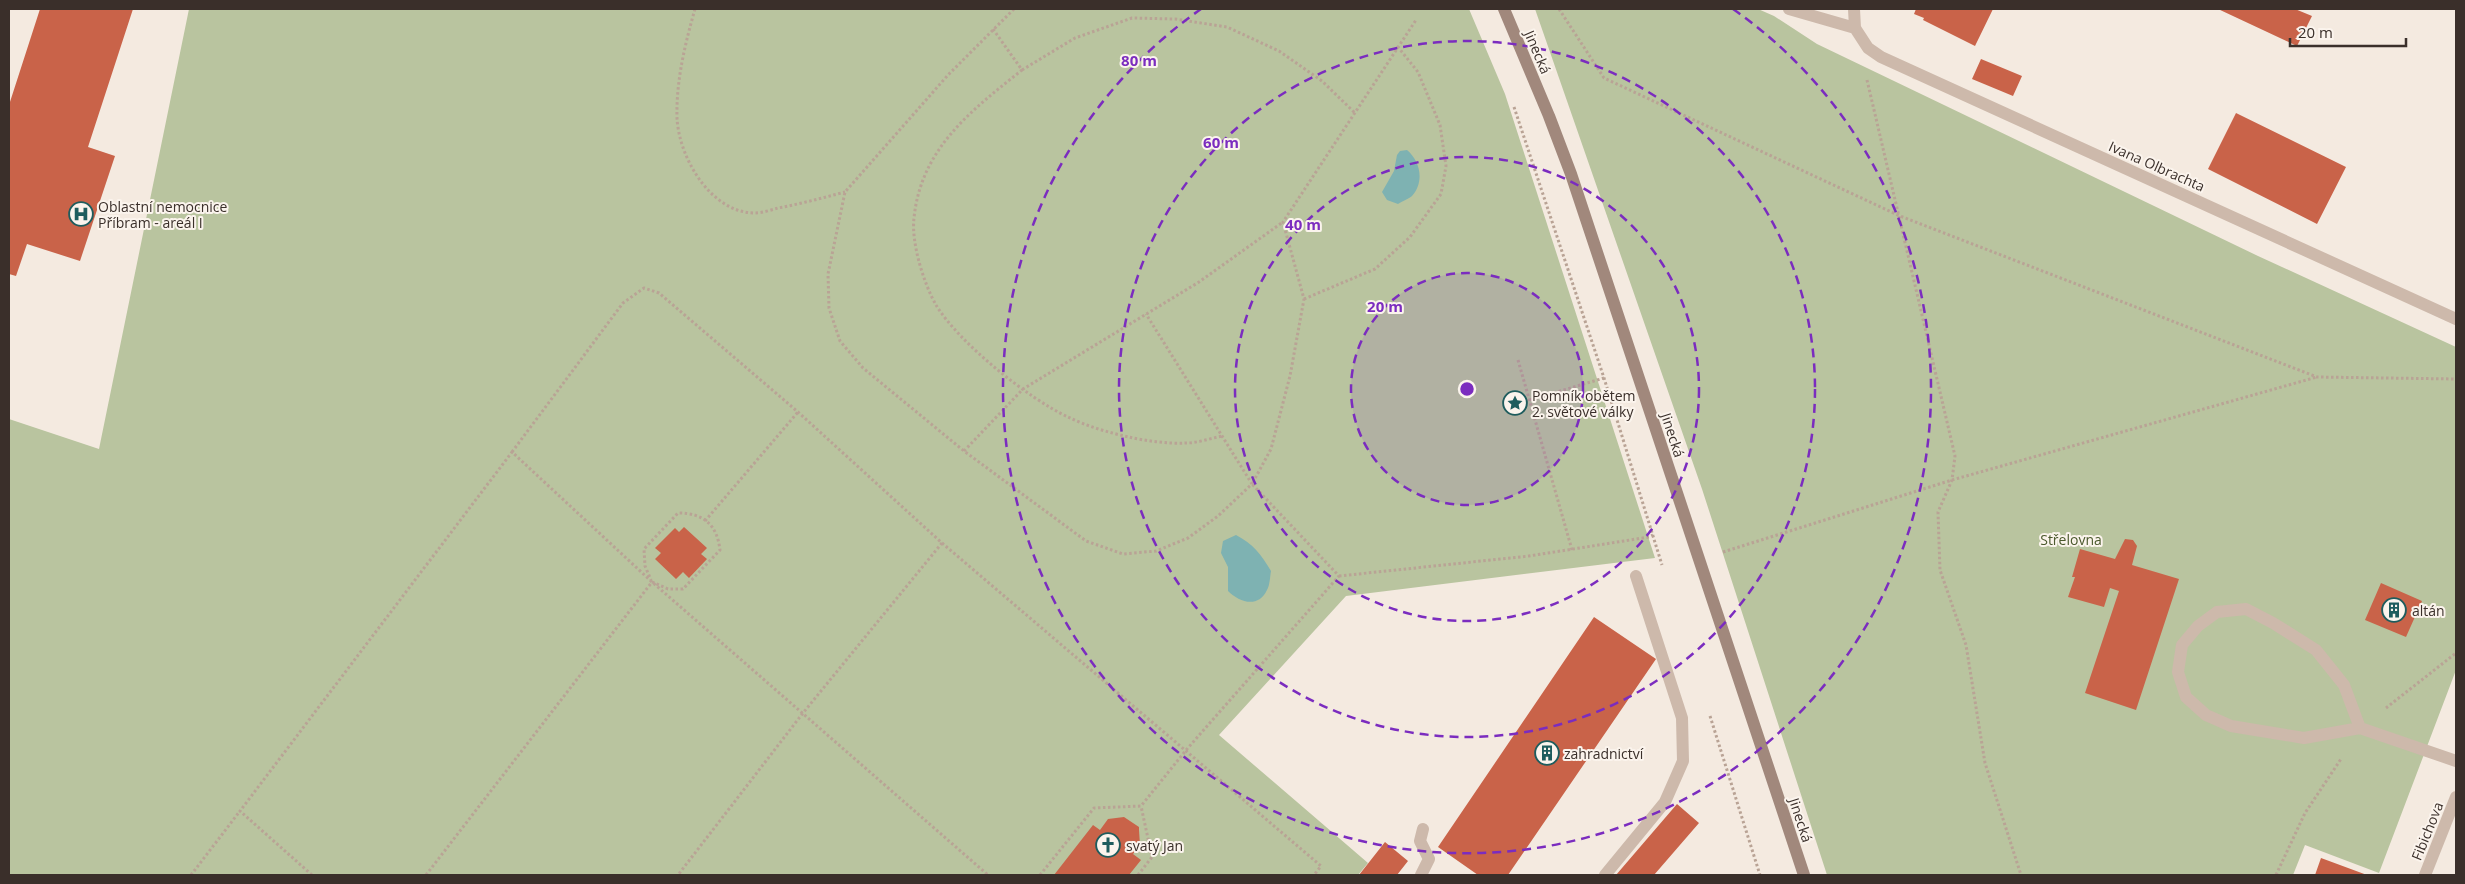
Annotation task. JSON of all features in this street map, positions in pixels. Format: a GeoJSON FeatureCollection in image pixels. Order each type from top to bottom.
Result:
{"type":"FeatureCollection","features":[{"type":"Feature","properties":{"kind":"street","name":"Jinecká"},"geometry":{"type":"LineString","coordinates":[[1504,9],[1571,174],[1804,875]]}},
{"type":"Feature","properties":{"kind":"street"},"geometry":{"type":"LineString","coordinates":[[1789,9],[1855,28],[1854,9]]}},
{"type":"Feature","properties":{"kind":"street","name":"Ivana Olbrachta"},"geometry":{"type":"LineString","coordinates":[[1855,28],[1868,48],[1881,57],[2456,319]]}},
{"type":"Feature","properties":{"kind":"street"},"geometry":{"type":"LineString","coordinates":[[1605,875],[1665,802],[1683,760],[1682,718],[1636,576]]}},
{"type":"Feature","properties":{"kind":"street"},"geometry":{"type":"LineString","coordinates":[[2360,728],[2344,685],[2316,650],[2273,623],[2246,609],[2217,612],[2198,626],[2182,645],[2178,672],[2186,697],[2206,715],[2231,726],[2304,738],[2360,728],[2456,761]]}},
{"type":"Feature","properties":{"kind":"street","name":"Fibichova"},"geometry":{"type":"LineString","coordinates":[[2425,875],[2456,797]]}},
{"type":"Feature","properties":{"kind":"street"},"geometry":{"type":"LineString","coordinates":[[1420,875],[1429,859],[1420,841],[1423,829]]}},
{"type":"Feature","properties":{"kind":"path"},"geometry":{"type":"LineString","coordinates":[[695,9],[683,54],[677,119],[684,149],[696,175],[712,195],[733,209],[755,213],[845,192]]}},
{"type":"Feature","properties":{"kind":"path"},"geometry":{"type":"LineString","coordinates":[[1014,9],[948,76],[845,192],[828,274],[829,308],[840,341],[864,368],[964,451],[1086,541],[1123,554],[1156,551],[1188,538],[1218,516],[1252,484],[1271,449],[1290,376],[1304,299],[1282,222]]}},
{"type":"Feature","properties":{"kind":"path"},"geometry":{"type":"LineString","coordinates":[[1559,9],[1604,78],[1900,216],[2317,377]]}},
{"type":"Feature","properties":{"kind":"path"},"geometry":{"type":"LineString","coordinates":[[1223,436],[1186,443],[1130,438],[1068,417],[1024,389],[969,346],[936,305],[918,259],[914,219],[924,179],[944,141],[971,111],[1022,70],[1075,38],[1132,18],[1175,19],[1227,27],[1279,51],[1322,81],[1355,113]]}},
{"type":"Feature","properties":{"kind":"path"},"geometry":{"type":"LineString","coordinates":[[964,451],[1024,389],[1199,282],[1282,222],[1416,20]]}},
{"type":"Feature","properties":{"kind":"path"},"geometry":{"type":"LineString","coordinates":[[993,30],[1022,70]]}},
{"type":"Feature","properties":{"kind":"path"},"geometry":{"type":"LineString","coordinates":[[1304,299],[1375,269],[1410,238],[1441,194],[1446,166],[1440,125],[1418,72],[1398,47]]}},
{"type":"Feature","properties":{"kind":"path"},"geometry":{"type":"LineString","coordinates":[[1866,75],[1955,456],[1952,480],[1938,512],[1940,570],[1966,645],[1985,763],[2022,875]]}},
{"type":"Feature","properties":{"kind":"path"},"geometry":{"type":"LineString","coordinates":[[1513,105],[1604,378],[1664,569]]}},
{"type":"Feature","properties":{"kind":"path"},"geometry":{"type":"LineString","coordinates":[[190,875],[623,303],[644,288],[659,294],[798,412],[942,542],[1187,749],[1321,866],[1314,875]]}},
{"type":"Feature","properties":{"kind":"path"},"geometry":{"type":"LineString","coordinates":[[1146,314],[1252,484],[1339,576]]}},
{"type":"Feature","properties":{"kind":"path"},"geometry":{"type":"LineString","coordinates":[[1518,360],[1572,550]]}},
{"type":"Feature","properties":{"kind":"path"},"geometry":{"type":"LineString","coordinates":[[1699,560],[1952,480],[2317,377],[2456,379]]}},
{"type":"Feature","properties":{"kind":"path"},"geometry":{"type":"LineString","coordinates":[[1530,400],[1604,378]]}},
{"type":"Feature","properties":{"kind":"path"},"geometry":{"type":"LineString","coordinates":[[706,521],[798,412]]}},
{"type":"Feature","properties":{"kind":"path"},"geometry":{"type":"LineString","coordinates":[[512,452],[652,582],[988,875]]}},
{"type":"Feature","properties":{"kind":"path"},"geometry":{"type":"LineString","coordinates":[[678,513],[693,513],[706,521],[718,535],[720,550],[682,589],[668,589],[652,582],[645,566],[644,549],[678,513]]}},
{"type":"Feature","properties":{"kind":"path"},"geometry":{"type":"LineString","coordinates":[[1040,875],[1094,808],[1140,806],[1187,749],[1339,576],[1572,550],[1653,535]]}},
{"type":"Feature","properties":{"kind":"path"},"geometry":{"type":"LineString","coordinates":[[678,875],[803,713],[942,542]]}},
{"type":"Feature","properties":{"kind":"path"},"geometry":{"type":"LineString","coordinates":[[426,875],[652,582]]}},
{"type":"Feature","properties":{"kind":"path"},"geometry":{"type":"LineString","coordinates":[[2276,875],[2305,813],[2360,728],[2456,653]]}},
{"type":"Feature","properties":{"kind":"path"},"geometry":{"type":"LineString","coordinates":[[1709,713],[1760,875]]}},
{"type":"Feature","properties":{"kind":"path"},"geometry":{"type":"LineString","coordinates":[[1138,875],[1152,857],[1140,806]]}},
{"type":"Feature","properties":{"kind":"path"},"geometry":{"type":"LineString","coordinates":[[240,811],[312,875]]}},
{"type":"Feature","properties":{"kind":"green space"},"geometry":{"type":"Polygon","coordinates":[[[189,9],[1469,9],[1505,94],[1655,558],[1346,596],[1219,735],[1368,863],[1358,875],[9,875],[9,419],[99,449],[189,9]]]}},
{"type":"Feature","properties":{"kind":"green space","name":"Střelovna"},"geometry":{"type":"Polygon","coordinates":[[[1535,9],[1758,9],[1774,16],[1817,44],[2258,256],[2456,347],[2456,670],[2379,873],[2305,845],[2293,875],[1827,875],[1702,489],[1535,9]]]}},
{"type":"Feature","properties":{"kind":"water"},"geometry":{"type":"Polygon","coordinates":[[[1407,150],[1418,165],[1419,184],[1412,196],[1398,204],[1387,200],[1382,192],[1394,171],[1397,155],[1400,151],[1407,150]]]}},
{"type":"Feature","properties":{"kind":"water"},"geometry":{"type":"Polygon","coordinates":[[[1236,535],[1256,550],[1271,571],[1267,590],[1259,600],[1254,602],[1243,601],[1228,591],[1228,567],[1221,553],[1223,541],[1236,535]]]}},
{"type":"Feature","properties":{"kind":"building"},"geometry":{"type":"Polygon","coordinates":[[[40,9],[133,9],[88,147],[115,156],[80,261],[27,244],[16,276],[9,274],[9,105],[40,9]]]}},
{"type":"Feature","properties":{"kind":"building"},"geometry":{"type":"Polygon","coordinates":[[[1916,9],[1993,9],[1975,46],[1923,20],[1924,18],[1914,14],[1916,9]]]}},
{"type":"Feature","properties":{"kind":"building"},"geometry":{"type":"Polygon","coordinates":[[[2218,9],[2295,9],[2312,16],[2297,46],[2218,9]]]}},
{"type":"Feature","properties":{"kind":"building"},"geometry":{"type":"Polygon","coordinates":[[[1981,59],[2022,76],[2013,96],[1972,79],[1981,59]]]}},
{"type":"Feature","properties":{"kind":"building"},"geometry":{"type":"Polygon","coordinates":[[[2236,113],[2346,167],[2317,224],[2208,169],[2236,113]]]}},
{"type":"Feature","properties":{"kind":"building"},"geometry":{"type":"Polygon","coordinates":[[[684,527],[707,548],[701,554],[707,559],[689,578],[683,572],[676,579],[655,559],[661,553],[655,548],[675,528],[679,532],[684,527]]]}},
{"type":"Feature","properties":{"kind":"building"},"geometry":{"type":"Polygon","coordinates":[[[2125,539],[2133,540],[2137,546],[2132,565],[2179,579],[2136,710],[2085,693],[2119,591],[2110,588],[2104,607],[2068,597],[2075,577],[2072,577],[2080,549],[2115,559],[2125,539]]]}},
{"type":"Feature","properties":{"kind":"building","name":"altán"},"geometry":{"type":"Polygon","coordinates":[[[2381,583],[2422,601],[2406,637],[2365,620],[2381,583]]]}},
{"type":"Feature","properties":{"kind":"building","name":"zahradnictví"},"geometry":{"type":"Polygon","coordinates":[[[1594,617],[1656,659],[1508,875],[1478,875],[1438,847],[1594,617]]]}},
{"type":"Feature","properties":{"kind":"building"},"geometry":{"type":"Polygon","coordinates":[[[1677,804],[1699,823],[1654,875],[1616,875],[1677,804]]]}},
{"type":"Feature","properties":{"kind":"building","name":"svatý Jan"},"geometry":{"type":"Polygon","coordinates":[[[1124,817],[1139,827],[1140,845],[1133,854],[1141,860],[1129,875],[1054,875],[1093,825],[1100,830],[1108,819],[1124,817]]]}},
{"type":"Feature","properties":{"kind":"building"},"geometry":{"type":"Polygon","coordinates":[[[1385,842],[1408,861],[1397,875],[1359,875],[1385,842]]]}},
{"type":"Feature","properties":{"kind":"building"},"geometry":{"type":"Polygon","coordinates":[[[2321,858],[2367,875],[2315,875],[2321,858]]]}},
{"type":"Feature","properties":{"kind":"place","name":"Oblastní nemocnice Příbram - areál I"},"geometry":{"type":"Point","coordinates":[81,214]}},
{"type":"Feature","properties":{"kind":"place","name":"Pomník obětem 2. světové války"},"geometry":{"type":"Point","coordinates":[1515,403]}},
{"type":"Feature","properties":{"kind":"place","name":"altán"},"geometry":{"type":"Point","coordinates":[2394,610]}},
{"type":"Feature","properties":{"kind":"place","name":"zahradnictví"},"geometry":{"type":"Point","coordinates":[1547,753]}},
{"type":"Feature","properties":{"kind":"place","name":"svatý Jan"},"geometry":{"type":"Point","coordinates":[1108,845]}}]}
